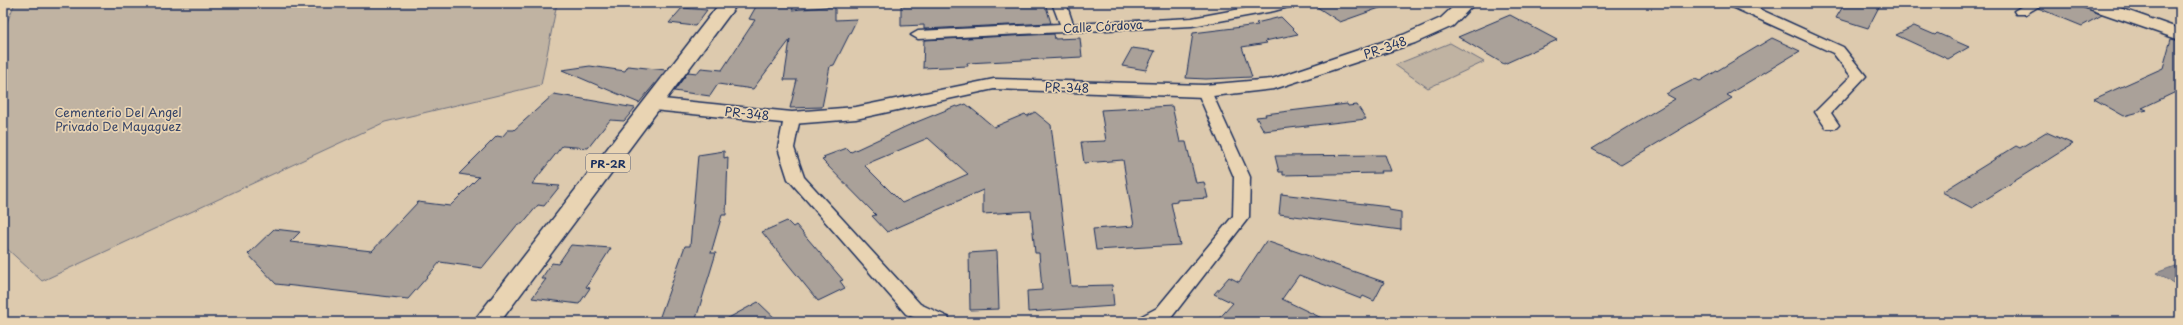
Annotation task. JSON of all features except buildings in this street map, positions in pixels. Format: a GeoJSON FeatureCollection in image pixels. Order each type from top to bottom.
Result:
{"type":"FeatureCollection","features":[{"type":"Feature","properties":{"kind":"main road","name":"PR-2R"},"geometry":{"type":"LineString","coordinates":[[486,322],[729,3]]}},
{"type":"Feature","properties":{"kind":"street"},"geometry":{"type":"LineString","coordinates":[[1059,3],[1068,28]]}},
{"type":"Feature","properties":{"kind":"street","name":"Calle Córdova"},"geometry":{"type":"LineString","coordinates":[[918,35],[1192,22],[1274,7],[1287,3]]}},
{"type":"Feature","properties":{"kind":"street","name":"PR-348"},"geometry":{"type":"LineString","coordinates":[[653,104],[792,118],[856,113],[994,84],[1204,91],[1274,84],[1409,39],[1447,22],[1467,3]]}},
{"type":"Feature","properties":{"kind":"street"},"geometry":{"type":"LineString","coordinates":[[1735,3],[1838,50],[1859,76],[1824,112],[1831,125]]}},
{"type":"Feature","properties":{"kind":"street"},"geometry":{"type":"LineString","coordinates":[[2021,11],[2037,3]]}},
{"type":"Feature","properties":{"kind":"street"},"geometry":{"type":"LineString","coordinates":[[2090,3],[2180,35]]}},
{"type":"Feature","properties":{"kind":"street"},"geometry":{"type":"LineString","coordinates":[[1146,322],[1164,313],[1241,217],[1242,177],[1204,91]]}},
{"type":"Feature","properties":{"kind":"street"},"geometry":{"type":"LineString","coordinates":[[792,118],[786,148],[796,179],[913,310],[941,322]]}},
{"type":"Feature","properties":{"kind":"green space","name":"Cementerio Del Angel Privado De Mayaguez"},"geometry":{"type":"Polygon","coordinates":[[[15,3],[557,3],[541,85],[385,122],[42,281],[3,245],[3,32],[15,3]]]}},
{"type":"Feature","properties":{"kind":"green space"},"geometry":{"type":"Polygon","coordinates":[[[1450,43],[1484,62],[1428,88],[1395,65],[1450,43]]]}},
{"type":"Feature","properties":{"kind":"shaded area"},"geometry":{"type":"Polygon","coordinates":[[[2180,264],[2180,282],[2175,284],[2156,273],[2180,264]]]}}]}
